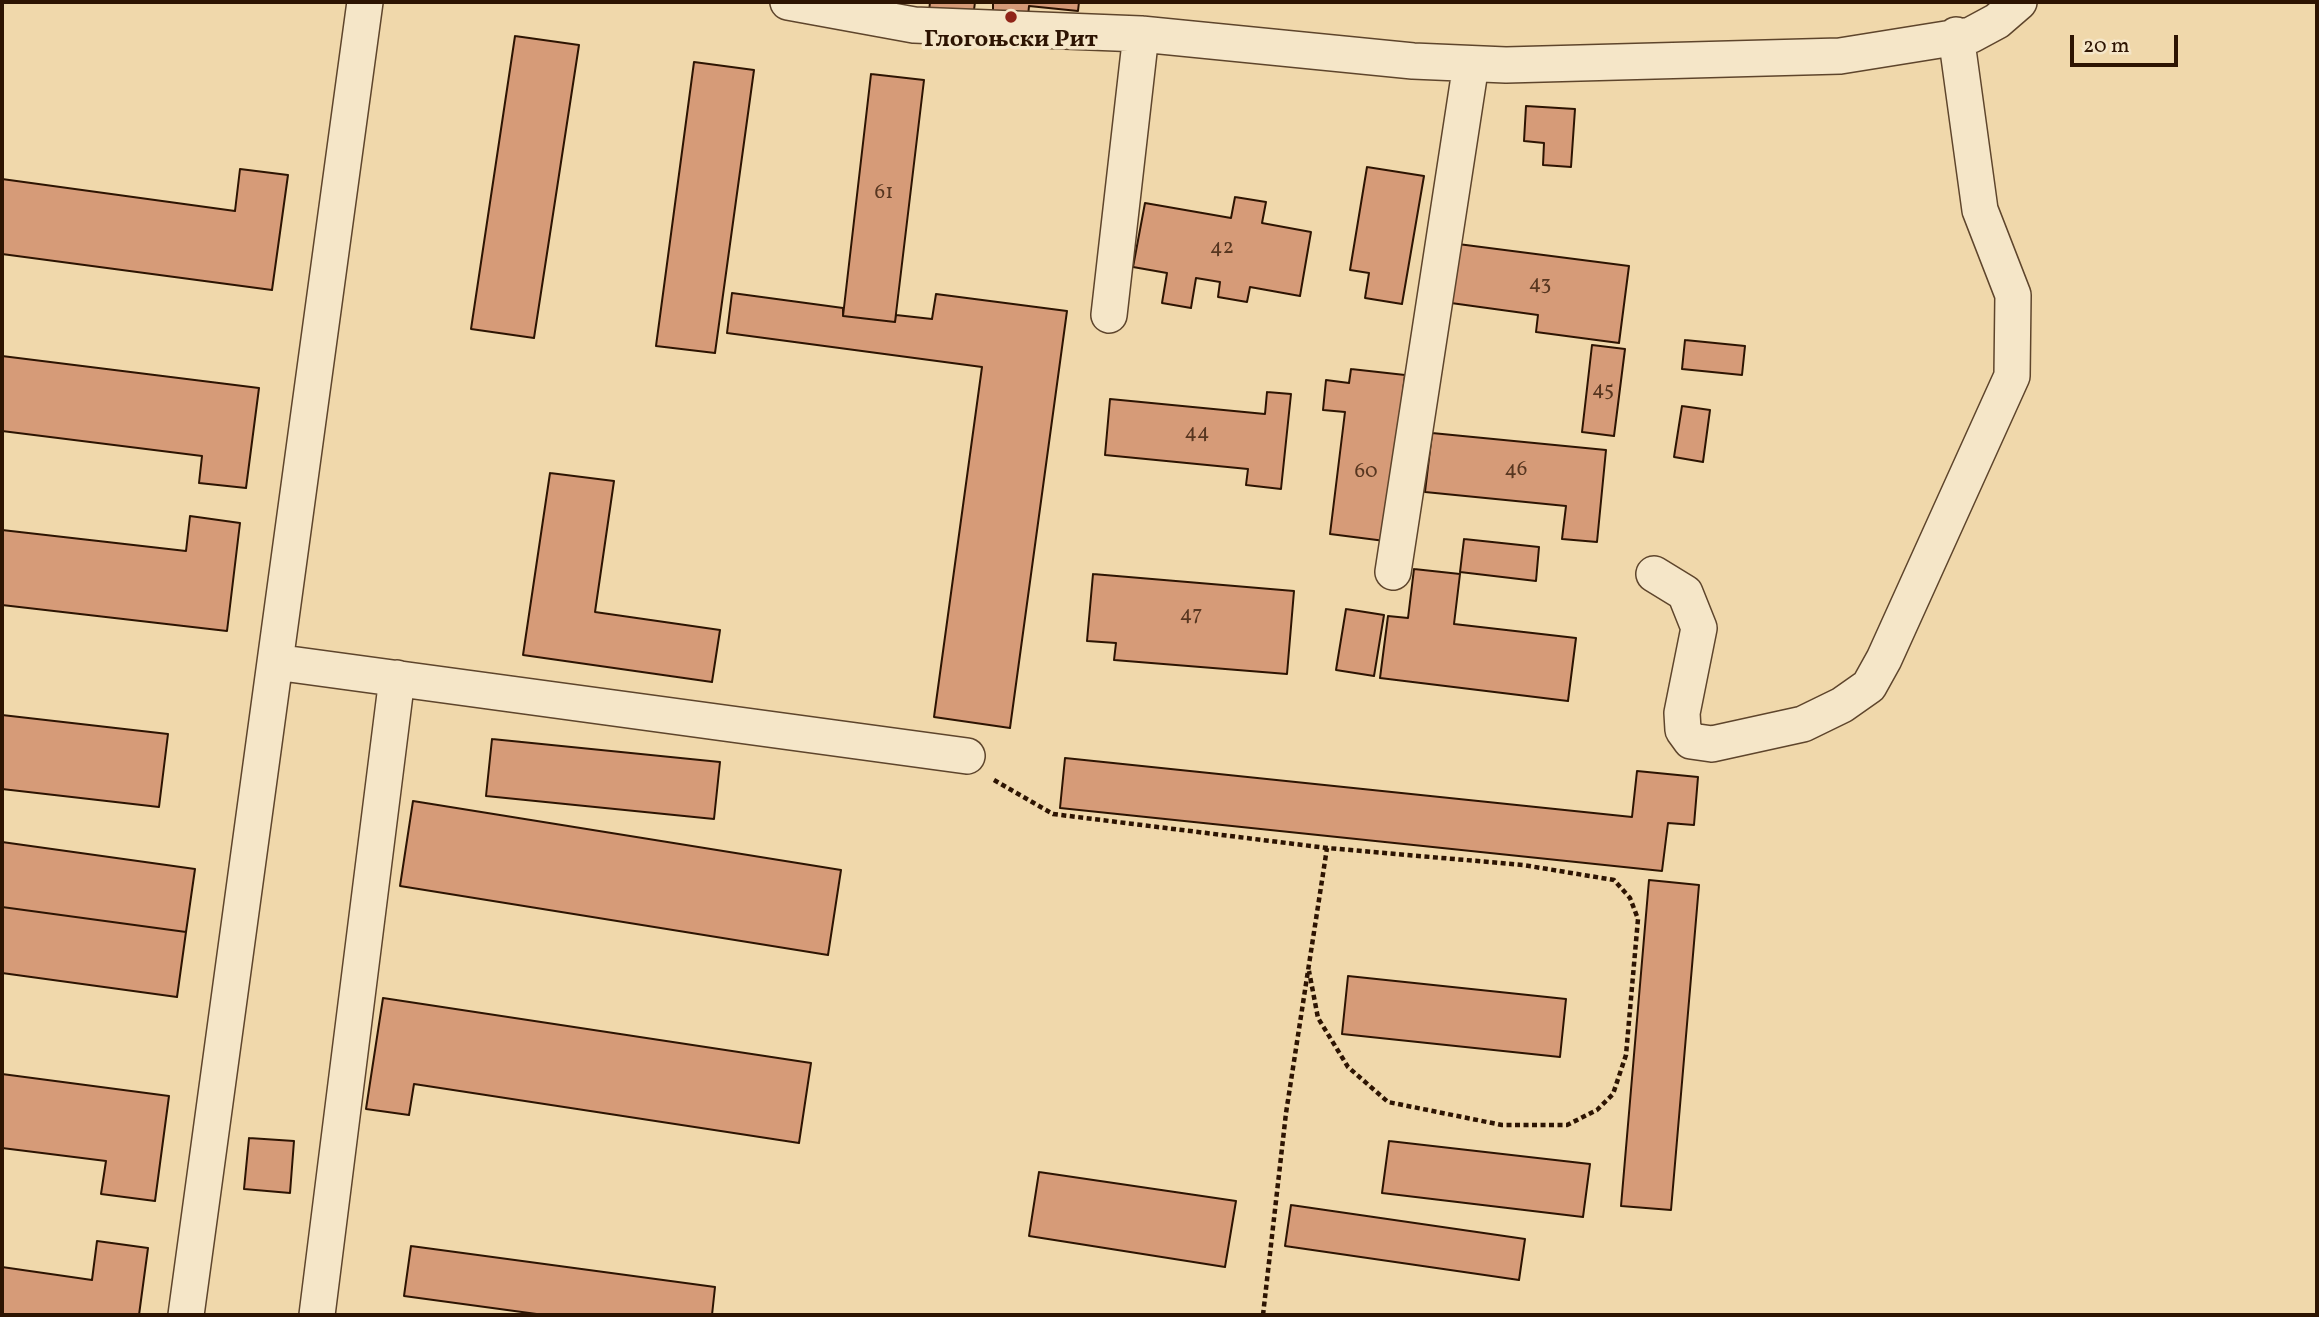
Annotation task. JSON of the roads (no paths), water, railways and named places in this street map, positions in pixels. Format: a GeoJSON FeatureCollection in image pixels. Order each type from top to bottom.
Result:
{"type":"FeatureCollection","features":[{"type":"Feature","properties":{"kind":"street"},"geometry":{"type":"LineString","coordinates":[[186,1315],[365,2]]}},
{"type":"Feature","properties":{"kind":"street"},"geometry":{"type":"LineString","coordinates":[[788,2],[914,25],[1141,34],[1413,61],[1471,64],[1840,56],[1956,35],[1971,35],[1997,21],[2019,2]]}},
{"type":"Feature","properties":{"kind":"street"},"geometry":{"type":"LineString","coordinates":[[1109,315],[1141,34]]}},
{"type":"Feature","properties":{"kind":"street"},"geometry":{"type":"LineString","coordinates":[[1654,574],[1685,593],[1699,628],[1682,713],[1683,730],[1691,741],[1712,744],[1803,724],[1842,705],[1869,685],[1884,659],[2012,376],[2013,295],[1980,209],[1956,35]]}},
{"type":"Feature","properties":{"kind":"street"},"geometry":{"type":"LineString","coordinates":[[1394,572],[1471,64]]}},
{"type":"Feature","properties":{"kind":"street"},"geometry":{"type":"LineString","coordinates":[[275,662],[967,756]]}},
{"type":"Feature","properties":{"kind":"street"},"geometry":{"type":"LineString","coordinates":[[317,1315],[397,678]]}},
{"type":"Feature","properties":{"kind":"place","name":"Глогоњски Рит"},"geometry":{"type":"Point","coordinates":[1011,17]}}]}
